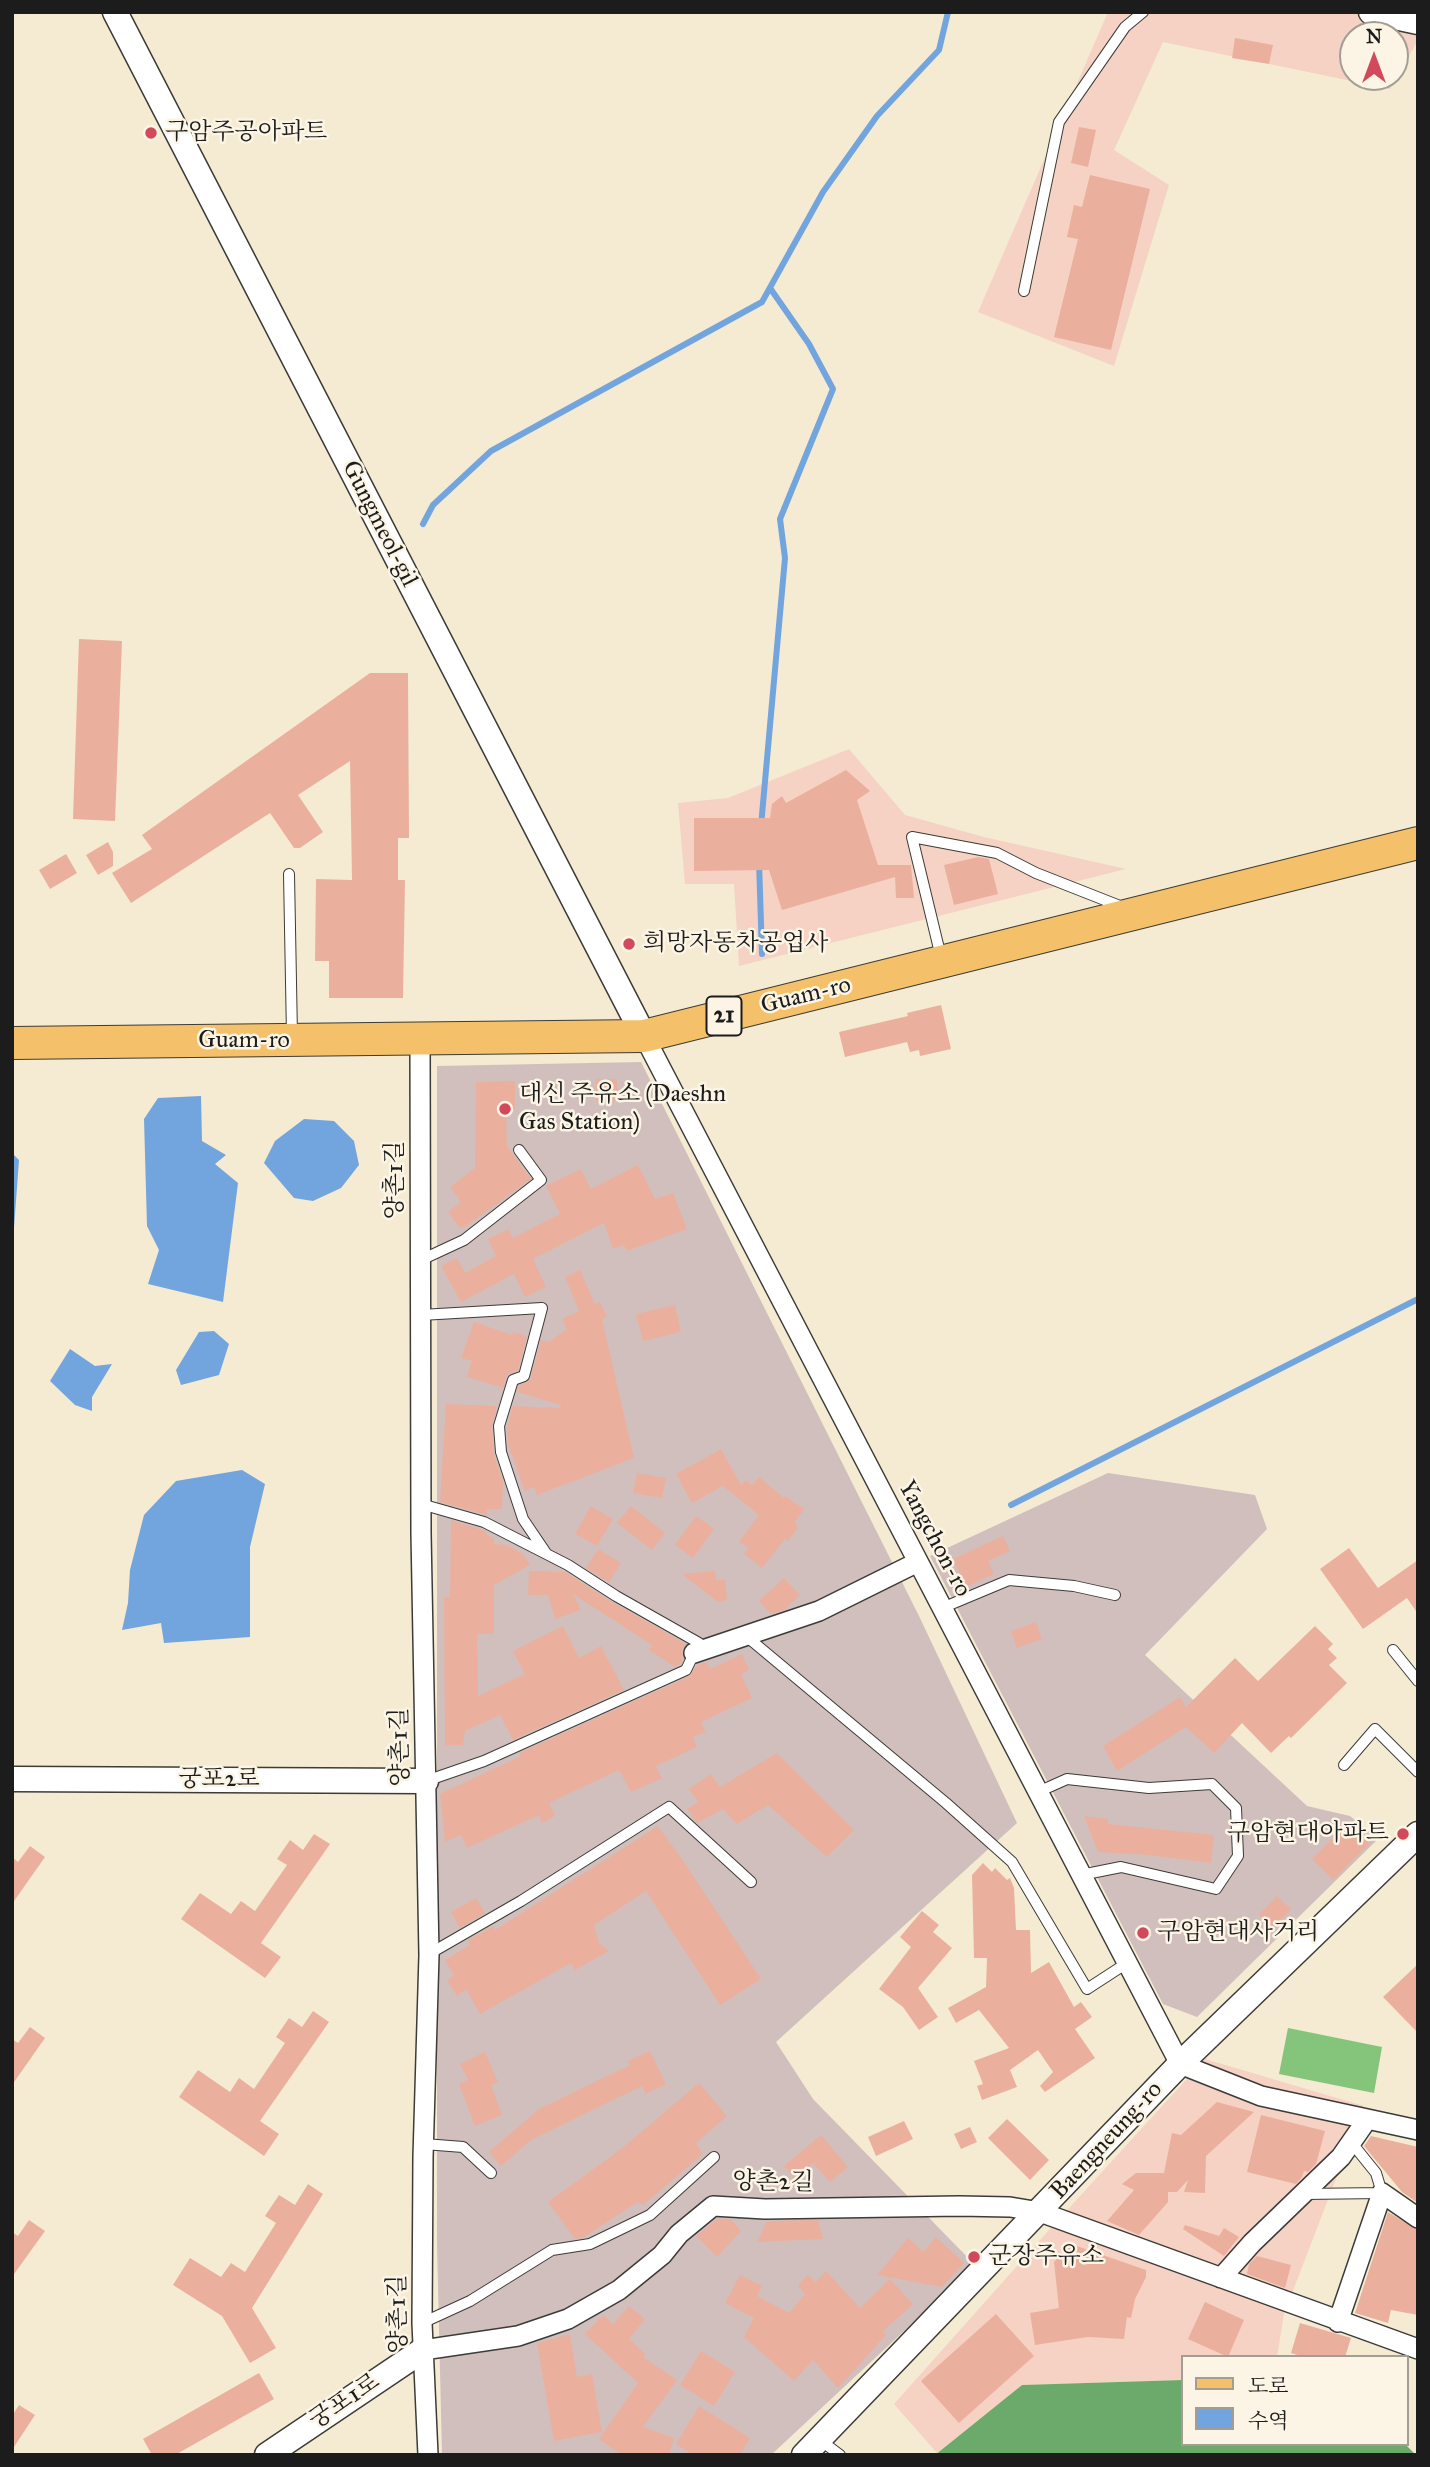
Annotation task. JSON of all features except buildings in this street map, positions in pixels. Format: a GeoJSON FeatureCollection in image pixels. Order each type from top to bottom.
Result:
{"type":"FeatureCollection","features":[{"type":"Feature","properties":{"kind":"main road","name":"Guam-ro"},"geometry":{"type":"LineString","coordinates":[[12,1043],[644,1036],[1418,843]]}},
{"type":"Feature","properties":{"kind":"street","name":"Gungmeol-gil"},"geometry":{"type":"LineString","coordinates":[[115,12],[644,1036]]}},
{"type":"Feature","properties":{"kind":"street"},"geometry":{"type":"LineString","coordinates":[[1371,12],[1418,22]]}},
{"type":"Feature","properties":{"kind":"street","name":"Yangchon-ro"},"geometry":{"type":"LineString","coordinates":[[644,1036],[1180,2064]]}},
{"type":"Feature","properties":{"kind":"street","name":"양촌1길"},"geometry":{"type":"LineString","coordinates":[[420,1038],[421,1504],[429,1955],[422,2322],[429,2455]]}},
{"type":"Feature","properties":{"kind":"street"},"geometry":{"type":"LineString","coordinates":[[694,1653],[819,1611],[918,1562]]}},
{"type":"Feature","properties":{"kind":"street","name":"궁포2로"},"geometry":{"type":"LineString","coordinates":[[12,1779],[426,1782]]}},
{"type":"Feature","properties":{"kind":"street","name":"Baengneung-ro"},"geometry":{"type":"LineString","coordinates":[[811,2447],[1180,2064],[1418,1834]]}},
{"type":"Feature","properties":{"kind":"street"},"geometry":{"type":"LineString","coordinates":[[1180,2064],[1261,2096],[1418,2130]]}},
{"type":"Feature","properties":{"kind":"street"},"geometry":{"type":"LineString","coordinates":[[1221,2278],[1252,2243],[1341,2157],[1366,2120]]}},
{"type":"Feature","properties":{"kind":"street"},"geometry":{"type":"LineString","coordinates":[[1339,2322],[1382,2193],[1418,2218]]}},
{"type":"Feature","properties":{"kind":"street","name":"양촌2길"},"geometry":{"type":"LineString","coordinates":[[423,2350],[517,2336],[568,2319],[619,2290],[662,2255],[679,2234],[713,2206],[765,2209],[959,2206],[1010,2207],[1040,2212],[1418,2349]]}},
{"type":"Feature","properties":{"kind":"street","name":"궁포1로"},"geometry":{"type":"LineString","coordinates":[[267,2455],[423,2350]]}},
{"type":"Feature","properties":{"kind":"lane"},"geometry":{"type":"LineString","coordinates":[[1024,291],[1059,122],[1125,27],[1143,12]]}},
{"type":"Feature","properties":{"kind":"lane"},"geometry":{"type":"LineString","coordinates":[[942,962],[912,836],[997,853],[1035,873],[1138,913]]}},
{"type":"Feature","properties":{"kind":"lane"},"geometry":{"type":"LineString","coordinates":[[289,874],[292,1040]]}},
{"type":"Feature","properties":{"kind":"lane"},"geometry":{"type":"LineString","coordinates":[[421,1259],[464,1240],[541,1180],[519,1150]]}},
{"type":"Feature","properties":{"kind":"lane"},"geometry":{"type":"LineString","coordinates":[[421,1315],[542,1308],[524,1376],[513,1380],[499,1426],[501,1452],[523,1519],[546,1554]]}},
{"type":"Feature","properties":{"kind":"lane"},"geometry":{"type":"LineString","coordinates":[[421,1504],[484,1522],[546,1554],[699,1643],[686,1670],[484,1761],[426,1782]]}},
{"type":"Feature","properties":{"kind":"lane"},"geometry":{"type":"LineString","coordinates":[[942,1608],[1009,1580],[1074,1586],[1115,1595]]}},
{"type":"Feature","properties":{"kind":"lane"},"geometry":{"type":"LineString","coordinates":[[745,1636],[946,1802],[1012,1862],[1087,1989],[1127,1963]]}},
{"type":"Feature","properties":{"kind":"lane"},"geometry":{"type":"LineString","coordinates":[[1392,1650],[1418,1681]]}},
{"type":"Feature","properties":{"kind":"lane"},"geometry":{"type":"LineString","coordinates":[[1344,1765],[1375,1729],[1418,1772]]}},
{"type":"Feature","properties":{"kind":"lane"},"geometry":{"type":"LineString","coordinates":[[1038,1791],[1067,1779],[1149,1788],[1212,1784],[1236,1808],[1238,1856],[1216,1889],[1121,1867],[1081,1875]]}},
{"type":"Feature","properties":{"kind":"lane"},"geometry":{"type":"LineString","coordinates":[[429,1955],[521,1901],[669,1807],[751,1882]]}},
{"type":"Feature","properties":{"kind":"lane"},"geometry":{"type":"LineString","coordinates":[[1303,2194],[1382,2193],[1376,2173],[1351,2142]]}},
{"type":"Feature","properties":{"kind":"lane"},"geometry":{"type":"LineString","coordinates":[[424,2144],[463,2147],[491,2173]]}},
{"type":"Feature","properties":{"kind":"lane"},"geometry":{"type":"LineString","coordinates":[[422,2322],[470,2301],[552,2250],[590,2244],[650,2215],[714,2157]]}},
{"type":"Feature","properties":{"kind":"lane"},"geometry":{"type":"LineString","coordinates":[[811,2447],[840,2455]]}},
{"type":"Feature","properties":{"kind":"shaded area"},"geometry":{"type":"Polygon","coordinates":[[[1108,12],[1418,12],[1418,40],[1409,56],[1409,21],[1339,21],[1339,78],[1163,42],[1114,150],[1169,185],[1114,366],[978,312],[1108,12]]]}},
{"type":"Feature","properties":{"kind":"shaded area"},"geometry":{"type":"Polygon","coordinates":[[[849,749],[905,815],[984,837],[1126,869],[739,966],[734,884],[685,884],[678,803],[728,798],[849,749]]]}},
{"type":"Feature","properties":{"kind":"shaded area"},"geometry":{"type":"Polygon","coordinates":[[[641,1062],[919,1616],[1017,1823],[776,2042],[813,2099],[975,2265],[771,2455],[442,2455],[437,2244],[437,1066],[641,1062]]]}},
{"type":"Feature","properties":{"kind":"shaded area"},"geometry":{"type":"Polygon","coordinates":[[[1108,1473],[1255,1495],[1267,1529],[1145,1655],[1307,1806],[1350,1816],[1378,1839],[1197,2017],[1163,2004],[930,1556],[1108,1473]]]}},
{"type":"Feature","properties":{"kind":"shaded area"},"geometry":{"type":"Polygon","coordinates":[[[1205,2059],[1364,2106],[1284,2314],[1277,2355],[1182,2355],[1182,2380],[1022,2385],[937,2453],[894,2404],[1205,2059]]]}},
{"type":"Feature","properties":{"kind":"green space"},"geometry":{"type":"Polygon","coordinates":[[[1288,2028],[1382,2047],[1374,2093],[1279,2074],[1288,2028]]]}},
{"type":"Feature","properties":{"kind":"green space"},"geometry":{"type":"Polygon","coordinates":[[[1182,2380],[1182,2446],[1407,2446],[1416,2455],[935,2455],[1022,2385],[1182,2380]]]}},
{"type":"Feature","properties":{"kind":"water"},"geometry":{"type":"Polygon","coordinates":[[[201,1096],[202,1141],[226,1155],[215,1164],[238,1183],[223,1302],[148,1284],[159,1250],[147,1226],[144,1119],[158,1098],[201,1096]]]}},
{"type":"Feature","properties":{"kind":"water"},"geometry":{"type":"Polygon","coordinates":[[[304,1119],[334,1121],[354,1141],[359,1165],[341,1188],[313,1201],[294,1198],[264,1163],[275,1141],[304,1119]]]}},
{"type":"Feature","properties":{"kind":"water"},"geometry":{"type":"Polygon","coordinates":[[[12,1153],[19,1160],[12,1229],[12,1153]]]}},
{"type":"Feature","properties":{"kind":"water"},"geometry":{"type":"Polygon","coordinates":[[[214,1331],[229,1344],[219,1375],[181,1385],[176,1370],[199,1332],[214,1331]]]}},
{"type":"Feature","properties":{"kind":"water"},"geometry":{"type":"Polygon","coordinates":[[[70,1349],[95,1366],[112,1364],[92,1397],[92,1411],[75,1405],[50,1381],[70,1349]]]}},
{"type":"Feature","properties":{"kind":"water"},"geometry":{"type":"Polygon","coordinates":[[[242,1470],[265,1484],[250,1547],[250,1637],[164,1643],[161,1623],[122,1630],[128,1603],[130,1570],[144,1515],[176,1481],[242,1470]]]}},
{"type":"Feature","properties":{"kind":"waterway"},"geometry":{"type":"LineString","coordinates":[[423,524],[433,505],[491,451],[762,302],[823,192],[877,116],[939,50],[948,12]]}},
{"type":"Feature","properties":{"kind":"waterway"},"geometry":{"type":"LineString","coordinates":[[761,826],[785,558],[780,519],[833,389],[809,344],[770,288]]}},
{"type":"Feature","properties":{"kind":"waterway"},"geometry":{"type":"LineString","coordinates":[[759,862],[762,954]]}},
{"type":"Feature","properties":{"kind":"waterway"},"geometry":{"type":"LineString","coordinates":[[1011,1505],[1418,1299]]}},
{"type":"Feature","properties":{"kind":"place","name":"구암주공아파트"},"geometry":{"type":"Point","coordinates":[151,133]}},
{"type":"Feature","properties":{"kind":"place","name":"희망자동차공업사"},"geometry":{"type":"Point","coordinates":[629,944]}},
{"type":"Feature","properties":{"kind":"place","name":"대신 주유소 (Daeshn Gas Station)"},"geometry":{"type":"Point","coordinates":[505,1109]}},
{"type":"Feature","properties":{"kind":"place","name":"구암현대아파트"},"geometry":{"type":"Point","coordinates":[1403,1834]}},
{"type":"Feature","properties":{"kind":"place","name":"구암현대사거리"},"geometry":{"type":"Point","coordinates":[1143,1933]}},
{"type":"Feature","properties":{"kind":"place","name":"군장주유소"},"geometry":{"type":"Point","coordinates":[974,2257]}}]}
